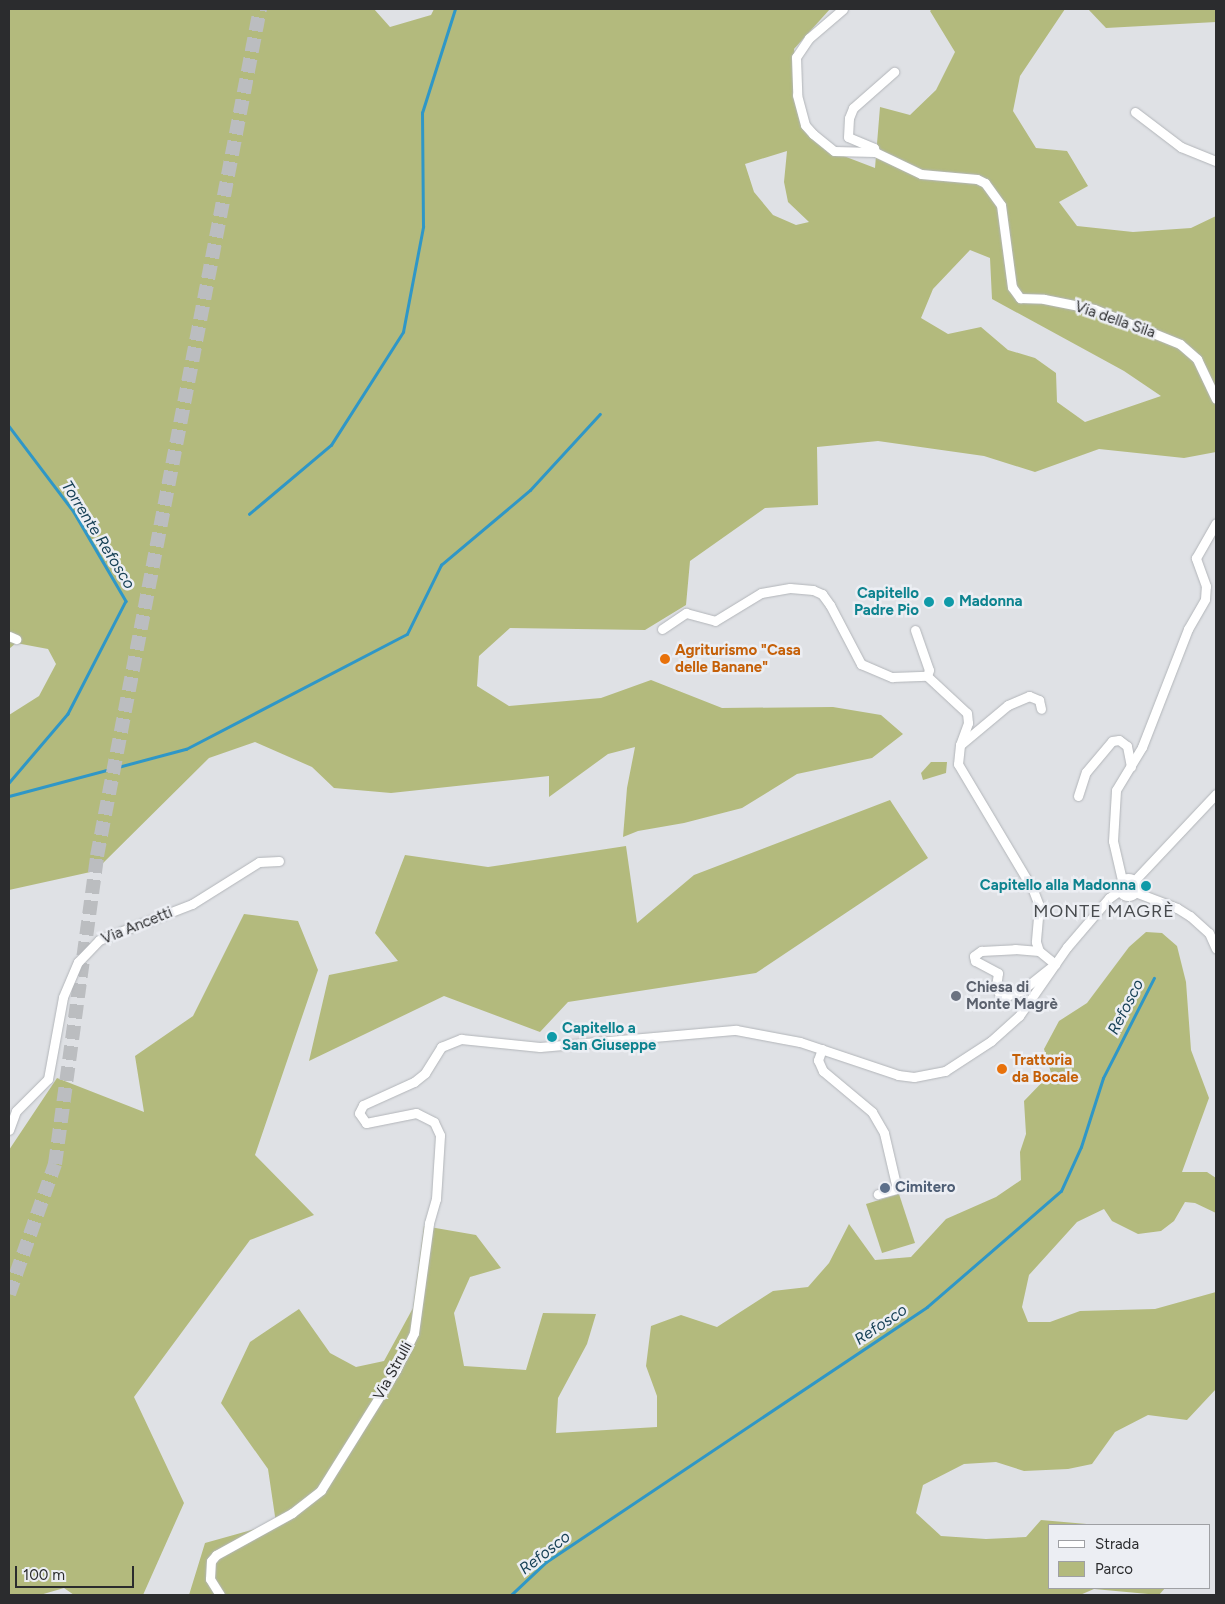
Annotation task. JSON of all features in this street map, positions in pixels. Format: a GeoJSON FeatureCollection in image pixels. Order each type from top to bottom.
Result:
{"type":"FeatureCollection","features":[{"type":"Feature","properties":{"kind":"street","name":"Via della Sila"},"geometry":{"type":"LineString","coordinates":[[843,9],[809,38],[796,57],[797,95],[805,125],[828,149],[853,153],[875,152],[922,174],[977,179],[985,183],[1001,205],[1012,288],[1020,298],[1044,299],[1094,309],[1180,344],[1197,359],[1216,399]]}},
{"type":"Feature","properties":{"kind":"street"},"geometry":{"type":"LineString","coordinates":[[875,152],[874,148],[848,136],[849,118],[853,108],[894,72]]}},
{"type":"Feature","properties":{"kind":"street"},"geometry":{"type":"LineString","coordinates":[[1135,112],[1181,147],[1216,162]]}},
{"type":"Feature","properties":{"kind":"street"},"geometry":{"type":"LineString","coordinates":[[878,1194],[896,1189],[884,1132],[872,1112],[823,1071],[818,1060],[822,1050],[898,1075],[922,1076],[945,1071],[984,1046],[1019,1016],[1055,964],[1109,898],[1120,890],[1122,880],[1113,841],[1116,790],[1131,767],[1156,717],[1188,629],[1205,599],[1206,586],[1196,558],[1216,523]]}},
{"type":"Feature","properties":{"kind":"street"},"geometry":{"type":"LineString","coordinates":[[662,629],[686,614],[715,621],[761,593],[790,588],[813,590],[822,594],[830,605],[862,664],[892,677],[927,676],[967,713],[968,723],[960,745],[960,770],[1037,898],[1036,942],[1039,951],[1055,964]]}},
{"type":"Feature","properties":{"kind":"street"},"geometry":{"type":"LineString","coordinates":[[915,630],[929,670],[927,676]]}},
{"type":"Feature","properties":{"kind":"street"},"geometry":{"type":"LineString","coordinates":[[960,745],[1008,705],[1029,696],[1039,700],[1041,709]]}},
{"type":"Feature","properties":{"kind":"street"},"geometry":{"type":"LineString","coordinates":[[1078,796],[1086,772],[1112,741],[1119,740],[1127,746],[1131,767]]}},
{"type":"Feature","properties":{"kind":"street"},"geometry":{"type":"LineString","coordinates":[[1134,882],[1216,794]]}},
{"type":"Feature","properties":{"kind":"street","name":"Via Ancetti"},"geometry":{"type":"LineString","coordinates":[[9,1130],[16,1111],[48,1079],[63,997],[78,962],[98,940],[192,904],[259,862],[279,861]]}},
{"type":"Feature","properties":{"kind":"street"},"geometry":{"type":"LineString","coordinates":[[1122,880],[1129,878],[1134,882],[1135,892]]}},
{"type":"Feature","properties":{"kind":"street"},"geometry":{"type":"LineString","coordinates":[[1120,890],[1127,896],[1135,892],[1177,908],[1190,916],[1208,933],[1216,949]]}},
{"type":"Feature","properties":{"kind":"street"},"geometry":{"type":"LineString","coordinates":[[1039,951],[1015,949],[981,951],[974,956],[975,961],[998,973],[999,996],[1006,998],[1021,991],[1055,964]]}},
{"type":"Feature","properties":{"kind":"street","name":"Via Strulli"},"geometry":{"type":"LineString","coordinates":[[220,1595],[210,1579],[211,1561],[216,1555],[292,1514],[321,1490],[396,1370],[414,1333],[429,1223],[436,1198],[440,1135],[434,1122],[416,1113],[368,1124],[360,1117],[363,1105],[421,1078],[440,1047],[453,1040],[540,1047],[736,1030],[772,1035],[822,1050]]}},
{"type":"Feature","properties":{"kind":"green space"},"geometry":{"type":"Polygon","coordinates":[[[9,9],[374,9],[390,27],[431,15],[434,9],[830,9],[794,49],[806,132],[828,150],[875,168],[880,107],[910,115],[936,90],[955,52],[930,11],[932,9],[1065,9],[1020,76],[1013,111],[1036,148],[1067,151],[1088,186],[1059,202],[1077,226],[1133,232],[1191,228],[1216,216],[1216,452],[1184,458],[1099,449],[1035,472],[984,456],[878,441],[817,447],[818,505],[765,508],[690,561],[686,605],[645,630],[510,628],[479,656],[477,686],[509,706],[601,698],[651,680],[722,708],[833,707],[881,715],[903,734],[872,758],[797,774],[742,808],[684,823],[638,831],[623,837],[627,788],[635,747],[608,754],[549,797],[549,776],[391,793],[334,788],[312,767],[255,742],[209,758],[95,871],[9,890],[9,715],[39,696],[56,664],[48,649],[16,643],[9,649],[9,9]],[[787,151],[745,164],[754,192],[773,215],[796,225],[809,222],[788,202],[784,182],[787,151]],[[970,250],[933,289],[921,318],[948,334],[981,327],[1008,350],[1035,358],[1056,373],[1057,402],[1085,422],[1161,396],[1124,371],[992,299],[990,258],[970,250]]]}},
{"type":"Feature","properties":{"kind":"green space"},"geometry":{"type":"Polygon","coordinates":[[[1088,9],[1216,9],[1216,22],[1106,28],[1088,9]]]}},
{"type":"Feature","properties":{"kind":"green space"},"geometry":{"type":"Polygon","coordinates":[[[931,762],[947,762],[946,773],[923,780],[921,773],[931,762]]]}},
{"type":"Feature","properties":{"kind":"green space"},"geometry":{"type":"Polygon","coordinates":[[[890,800],[928,858],[756,973],[568,1002],[540,1032],[444,996],[309,1061],[329,975],[398,961],[375,933],[405,855],[488,867],[626,846],[637,923],[694,875],[890,800]]]}},
{"type":"Feature","properties":{"kind":"green space"},"geometry":{"type":"Polygon","coordinates":[[[244,914],[298,921],[318,970],[255,1155],[314,1215],[250,1240],[134,1397],[184,1503],[143,1595],[74,1595],[64,1588],[40,1595],[9,1595],[9,1150],[57,1078],[144,1112],[135,1056],[193,1016],[244,914]]]}},
{"type":"Feature","properties":{"kind":"green space"},"geometry":{"type":"Polygon","coordinates":[[[1146,932],[1162,933],[1177,946],[1186,982],[1191,1050],[1209,1098],[1182,1172],[1207,1172],[1216,1178],[1216,1213],[1195,1203],[1185,1202],[1174,1221],[1161,1231],[1138,1234],[1112,1221],[1104,1209],[1077,1222],[1029,1275],[1022,1307],[1028,1322],[1050,1322],[1080,1311],[1155,1309],[1216,1292],[1216,1389],[1187,1420],[1148,1415],[1115,1432],[1092,1464],[1068,1469],[1024,1471],[996,1462],[964,1464],[923,1485],[916,1513],[941,1536],[986,1539],[1026,1537],[1041,1520],[1087,1524],[1048,1524],[1048,1589],[1094,1589],[1080,1595],[189,1595],[205,1543],[276,1523],[268,1469],[221,1403],[250,1342],[299,1309],[330,1353],[356,1367],[384,1361],[413,1308],[424,1226],[476,1235],[501,1268],[470,1277],[454,1313],[464,1366],[526,1370],[543,1313],[596,1314],[587,1344],[558,1398],[556,1433],[657,1427],[657,1396],[646,1366],[651,1326],[681,1315],[717,1327],[773,1291],[808,1287],[829,1263],[849,1224],[875,1260],[911,1257],[946,1219],[996,1197],[1021,1180],[1020,1152],[1026,1134],[1024,1101],[1051,1073],[1044,1049],[1059,1021],[1087,1003],[1129,947],[1146,932]]]}},
{"type":"Feature","properties":{"kind":"green space"},"geometry":{"type":"Polygon","coordinates":[[[899,1194],[915,1243],[882,1253],[866,1204],[899,1194]]]}},
{"type":"Feature","properties":{"kind":"green space"},"geometry":{"type":"Polygon","coordinates":[[[1094,1589],[1164,1589],[1159,1595],[1094,1589]]]}},
{"type":"Feature","properties":{"kind":"waterway"},"geometry":{"type":"LineString","coordinates":[[249,514],[331,445],[403,332],[423,227],[422,113],[455,9]]}},
{"type":"Feature","properties":{"kind":"waterway"},"geometry":{"type":"LineString","coordinates":[[9,796],[186,749],[407,634],[441,565],[530,490],[600,414]]}},
{"type":"Feature","properties":{"kind":"waterway","name":"Torrente Refosco"},"geometry":{"type":"LineString","coordinates":[[9,426],[74,512],[126,601],[68,714],[9,783]]}},
{"type":"Feature","properties":{"kind":"waterway","name":"Refosco"},"geometry":{"type":"LineString","coordinates":[[511,1595],[546,1562],[927,1307],[1061,1191],[1081,1147],[1103,1078],[1154,978]]}},
{"type":"Feature","properties":{"kind":"tunnel"},"geometry":{"type":"LineString","coordinates":[[9,1294],[55,1164],[97,856],[260,9]]}},
{"type":"Feature","properties":{"kind":"place","name":"Capitello Padre Pio"},"geometry":{"type":"Point","coordinates":[929,602]}},
{"type":"Feature","properties":{"kind":"place","name":"Madonna"},"geometry":{"type":"Point","coordinates":[949,602]}},
{"type":"Feature","properties":{"kind":"place","name":"Agriturismo \"Casa delle Banane\""},"geometry":{"type":"Point","coordinates":[665,659]}},
{"type":"Feature","properties":{"kind":"place","name":"Capitello alla Madonna"},"geometry":{"type":"Point","coordinates":[1146,886]}},
{"type":"Feature","properties":{"kind":"place","name":"Chiesa di Monte Magrè"},"geometry":{"type":"Point","coordinates":[956,996]}},
{"type":"Feature","properties":{"kind":"place","name":"Capitello a San Giuseppe"},"geometry":{"type":"Point","coordinates":[552,1037]}},
{"type":"Feature","properties":{"kind":"place","name":"Trattoria da Bocale"},"geometry":{"type":"Point","coordinates":[1002,1069]}},
{"type":"Feature","properties":{"kind":"place","name":"Cimitero"},"geometry":{"type":"Point","coordinates":[885,1188]}},
{"type":"Feature","properties":{"kind":"district","name":"MONTE MAGRÈ"},"geometry":{"type":"Point","coordinates":[1104,911]}}]}
